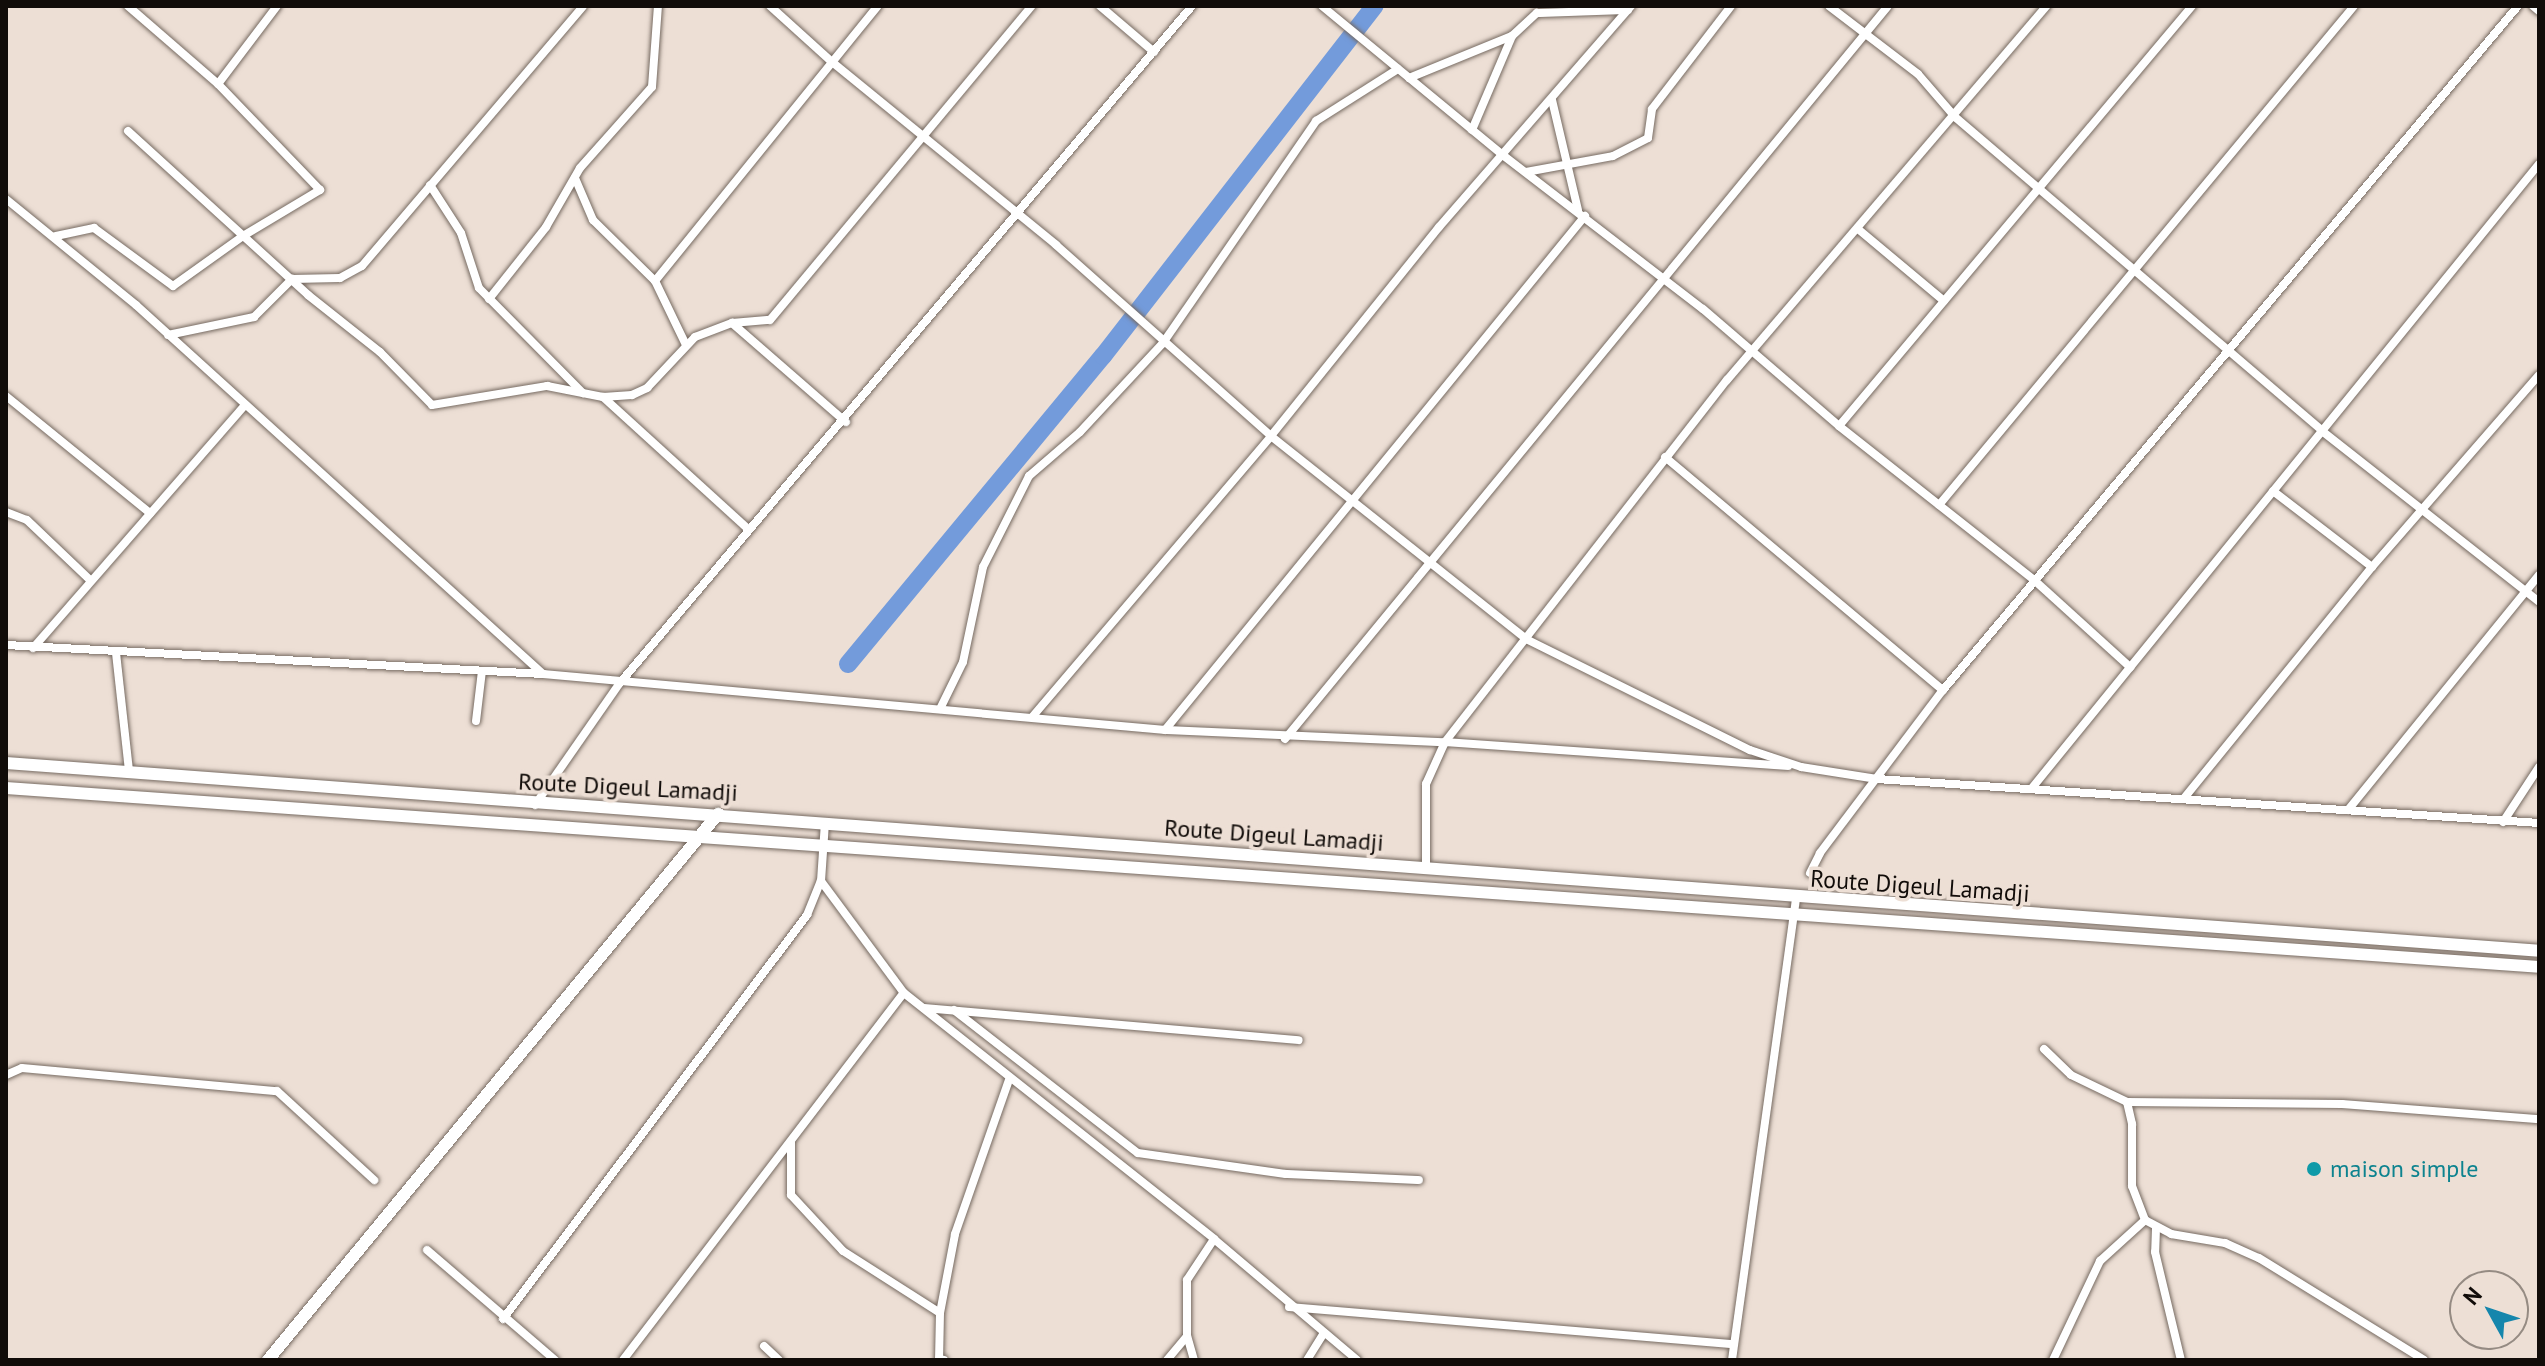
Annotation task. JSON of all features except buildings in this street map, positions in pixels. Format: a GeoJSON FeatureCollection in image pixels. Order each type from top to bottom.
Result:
{"type":"FeatureCollection","features":[{"type":"Feature","properties":{"kind":"main road","name":"Route Digeul Lamadji"},"geometry":{"type":"LineString","coordinates":[[6,763],[535,805],[718,814],[1426,868],[1795,906],[2539,967]]}},
{"type":"Feature","properties":{"kind":"main road","name":"Route Digeul Lamadji"},"geometry":{"type":"LineString","coordinates":[[6,788],[823,844],[2539,951]]}},
{"type":"Feature","properties":{"kind":"main road"},"geometry":{"type":"LineString","coordinates":[[268,1360],[718,814]]}},
{"type":"Feature","properties":{"kind":"street"},"geometry":{"type":"LineString","coordinates":[[56,236],[94,228],[173,286],[243,236],[320,190],[218,84],[128,6]]}},
{"type":"Feature","properties":{"kind":"street"},"geometry":{"type":"LineString","coordinates":[[218,84],[277,6]]}},
{"type":"Feature","properties":{"kind":"street"},"geometry":{"type":"LineString","coordinates":[[168,335],[254,317],[292,279],[340,278],[362,266],[583,6]]}},
{"type":"Feature","properties":{"kind":"street"},"geometry":{"type":"LineString","coordinates":[[489,299],[546,227],[575,177],[652,87],[658,6]]}},
{"type":"Feature","properties":{"kind":"street"},"geometry":{"type":"LineString","coordinates":[[770,6],[832,62],[1056,245],[1271,436],[1526,639],[1750,750],[1801,767]]}},
{"type":"Feature","properties":{"kind":"street"},"geometry":{"type":"LineString","coordinates":[[655,281],[878,6]]}},
{"type":"Feature","properties":{"kind":"street"},"geometry":{"type":"LineString","coordinates":[[128,131],[292,279],[380,352],[432,405],[442,407],[506,390],[547,386],[603,397],[647,388],[686,345],[732,323],[770,320],[1032,6]]}},
{"type":"Feature","properties":{"kind":"street"},"geometry":{"type":"LineString","coordinates":[[1100,6],[1154,52]]}},
{"type":"Feature","properties":{"kind":"street"},"geometry":{"type":"LineString","coordinates":[[535,805],[619,684],[749,530],[846,422],[1192,6]]}},
{"type":"Feature","properties":{"kind":"street"},"geometry":{"type":"LineString","coordinates":[[1322,6],[1504,156],[1582,213],[1662,282],[1752,350],[1839,426],[2034,580],[2130,667]]}},
{"type":"Feature","properties":{"kind":"street"},"geometry":{"type":"LineString","coordinates":[[1526,172],[1613,156],[1648,138],[1652,109],[1731,6]]}},
{"type":"Feature","properties":{"kind":"street"},"geometry":{"type":"LineString","coordinates":[[1829,6],[1918,74],[1955,117],[2137,269],[2322,431],[2539,602]]}},
{"type":"Feature","properties":{"kind":"street"},"geometry":{"type":"LineString","coordinates":[[1285,739],[1888,6]]}},
{"type":"Feature","properties":{"kind":"street"},"geometry":{"type":"LineString","coordinates":[[1426,868],[1426,784],[1445,742],[1665,457],[1752,350],[1955,117],[2046,6]]}},
{"type":"Feature","properties":{"kind":"street"},"geometry":{"type":"LineString","coordinates":[[1839,426],[2192,6]]}},
{"type":"Feature","properties":{"kind":"street"},"geometry":{"type":"LineString","coordinates":[[1939,505],[2354,6]]}},
{"type":"Feature","properties":{"kind":"street"},"geometry":{"type":"LineString","coordinates":[[1810,873],[1943,690],[2518,6]]}},
{"type":"Feature","properties":{"kind":"street"},"geometry":{"type":"LineString","coordinates":[[2533,6],[2539,11]]}},
{"type":"Feature","properties":{"kind":"street"},"geometry":{"type":"LineString","coordinates":[[1409,78],[1512,36],[1537,13],[1630,8]]}},
{"type":"Feature","properties":{"kind":"street"},"geometry":{"type":"LineString","coordinates":[[1033,716],[1271,436],[1439,227],[1630,8]]}},
{"type":"Feature","properties":{"kind":"street"},"geometry":{"type":"LineString","coordinates":[[1472,130],[1512,36]]}},
{"type":"Feature","properties":{"kind":"street"},"geometry":{"type":"LineString","coordinates":[[940,709],[963,662],[983,567],[1029,476],[1080,432],[1163,343],[1316,121],[1398,69]]}},
{"type":"Feature","properties":{"kind":"street"},"geometry":{"type":"LineString","coordinates":[[1552,100],[1582,213]]}},
{"type":"Feature","properties":{"kind":"street"},"geometry":{"type":"LineString","coordinates":[[2032,788],[2539,164]]}},
{"type":"Feature","properties":{"kind":"street"},"geometry":{"type":"LineString","coordinates":[[575,177],[579,197],[593,220],[655,281],[686,345]]}},
{"type":"Feature","properties":{"kind":"street"},"geometry":{"type":"LineString","coordinates":[[430,185],[461,233],[470,269],[489,299],[584,393]]}},
{"type":"Feature","properties":{"kind":"street"},"geometry":{"type":"LineString","coordinates":[[6,199],[56,236],[168,335],[244,406],[432,569],[543,674]]}},
{"type":"Feature","properties":{"kind":"street"},"geometry":{"type":"LineString","coordinates":[[1165,730],[1582,213]]}},
{"type":"Feature","properties":{"kind":"street"},"geometry":{"type":"LineString","coordinates":[[1858,229],[1944,301]]}},
{"type":"Feature","properties":{"kind":"street"},"geometry":{"type":"LineString","coordinates":[[732,323],[846,422]]}},
{"type":"Feature","properties":{"kind":"street"},"geometry":{"type":"LineString","coordinates":[[2185,797],[2372,567],[2539,375]]}},
{"type":"Feature","properties":{"kind":"street"},"geometry":{"type":"LineString","coordinates":[[6,396],[150,513]]}},
{"type":"Feature","properties":{"kind":"street"},"geometry":{"type":"LineString","coordinates":[[603,397],[749,530]]}},
{"type":"Feature","properties":{"kind":"street"},"geometry":{"type":"LineString","coordinates":[[33,648],[244,406]]}},
{"type":"Feature","properties":{"kind":"street"},"geometry":{"type":"LineString","coordinates":[[1665,457],[1943,690]]}},
{"type":"Feature","properties":{"kind":"street"},"geometry":{"type":"LineString","coordinates":[[2273,491],[2372,567]]}},
{"type":"Feature","properties":{"kind":"street"},"geometry":{"type":"LineString","coordinates":[[6,512],[27,520],[91,581]]}},
{"type":"Feature","properties":{"kind":"street"},"geometry":{"type":"LineString","coordinates":[[2348,810],[2539,575]]}},
{"type":"Feature","properties":{"kind":"street"},"geometry":{"type":"LineString","coordinates":[[6,645],[543,674],[619,684],[1285,739],[1445,742],[1801,767],[1877,779],[2185,797],[2539,823]]}},
{"type":"Feature","properties":{"kind":"street"},"geometry":{"type":"LineString","coordinates":[[116,653],[129,771]]}},
{"type":"Feature","properties":{"kind":"street"},"geometry":{"type":"LineString","coordinates":[[476,721],[482,671]]}},
{"type":"Feature","properties":{"kind":"street"},"geometry":{"type":"LineString","coordinates":[[2503,822],[2539,767]]}},
{"type":"Feature","properties":{"kind":"street"},"geometry":{"type":"LineString","coordinates":[[503,1319],[807,915],[821,881],[825,822]]}},
{"type":"Feature","properties":{"kind":"street"},"geometry":{"type":"LineString","coordinates":[[821,881],[904,993],[1009,1080],[1214,1239],[1289,1307],[1357,1360]]}},
{"type":"Feature","properties":{"kind":"street"},"geometry":{"type":"LineString","coordinates":[[1732,1360],[1795,906]]}},
{"type":"Feature","properties":{"kind":"street"},"geometry":{"type":"LineString","coordinates":[[623,1360],[904,993]]}},
{"type":"Feature","properties":{"kind":"street"},"geometry":{"type":"LineString","coordinates":[[924,1008],[1299,1040]]}},
{"type":"Feature","properties":{"kind":"street"},"geometry":{"type":"LineString","coordinates":[[954,1010],[1138,1153],[1286,1174],[1419,1180]]}},
{"type":"Feature","properties":{"kind":"street"},"geometry":{"type":"LineString","coordinates":[[2044,1049],[2071,1075],[2127,1102],[2342,1104],[2539,1119]]}},
{"type":"Feature","properties":{"kind":"street"},"geometry":{"type":"LineString","coordinates":[[6,1075],[22,1068],[277,1091],[374,1180]]}},
{"type":"Feature","properties":{"kind":"street"},"geometry":{"type":"LineString","coordinates":[[944,1360],[939,1359],[940,1313],[963,1205],[1009,1080]]}},
{"type":"Feature","properties":{"kind":"street"},"geometry":{"type":"LineString","coordinates":[[2127,1102],[2132,1124],[2132,1186],[2145,1220],[2156,1228],[2225,1243],[2259,1258],[2424,1360]]}},
{"type":"Feature","properties":{"kind":"street"},"geometry":{"type":"LineString","coordinates":[[791,1141],[791,1195],[843,1251],[940,1313]]}},
{"type":"Feature","properties":{"kind":"street"},"geometry":{"type":"LineString","coordinates":[[2053,1360],[2100,1261],[2145,1220]]}},
{"type":"Feature","properties":{"kind":"street"},"geometry":{"type":"LineString","coordinates":[[2156,1228],[2155,1252],[2181,1360]]}},
{"type":"Feature","properties":{"kind":"street"},"geometry":{"type":"LineString","coordinates":[[1194,1360],[1187,1336],[1187,1280],[1214,1239]]}},
{"type":"Feature","properties":{"kind":"street"},"geometry":{"type":"LineString","coordinates":[[427,1250],[503,1319],[555,1360]]}},
{"type":"Feature","properties":{"kind":"street"},"geometry":{"type":"LineString","coordinates":[[1289,1307],[1733,1344]]}},
{"type":"Feature","properties":{"kind":"street"},"geometry":{"type":"LineString","coordinates":[[1307,1360],[1324,1333]]}},
{"type":"Feature","properties":{"kind":"street"},"geometry":{"type":"LineString","coordinates":[[1167,1360],[1187,1336]]}},
{"type":"Feature","properties":{"kind":"street"},"geometry":{"type":"LineString","coordinates":[[764,1346],[779,1360]]}},
{"type":"Feature","properties":{"kind":"waterway"},"geometry":{"type":"LineString","coordinates":[[848,664],[1103,356],[1374,6]]}},
{"type":"Feature","properties":{"kind":"place","name":"maison simple"},"geometry":{"type":"Point","coordinates":[2314,1169]}}]}
